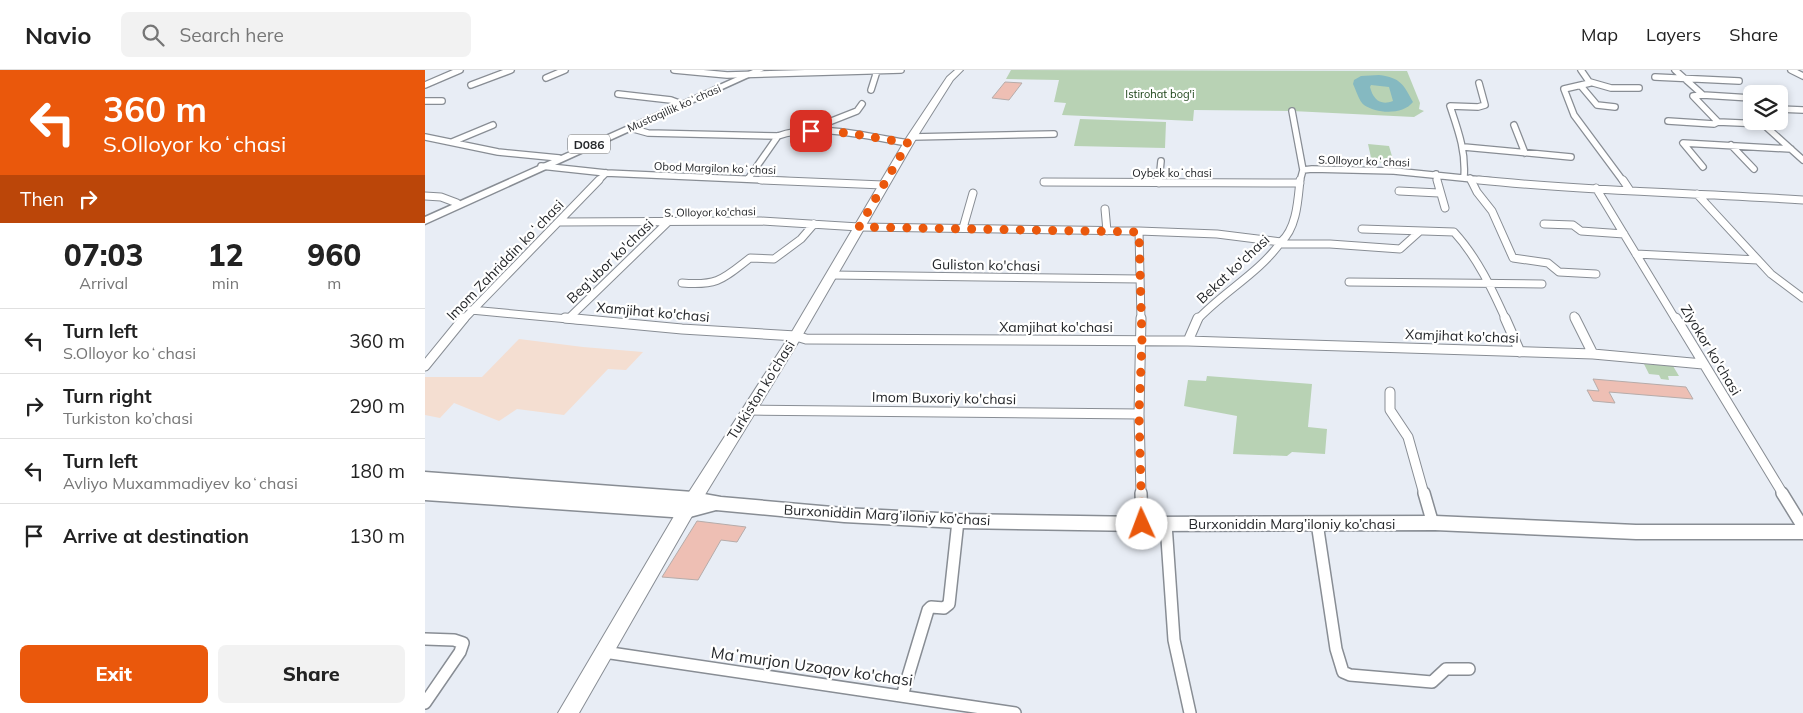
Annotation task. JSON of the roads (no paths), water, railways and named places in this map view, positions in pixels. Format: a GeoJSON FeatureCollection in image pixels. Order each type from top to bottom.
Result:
{"type":"FeatureCollection","features":[{"type":"Feature","properties":{"kind":"main road","name":"Mustaqillik koʻchasi"},"geometry":{"type":"LineString","coordinates":[[425,217],[544,167],[554,157],[747,73],[760,70]]}},
{"type":"Feature","properties":{"kind":"main road","name":"Turkiston ko’chasi"},"geometry":{"type":"LineString","coordinates":[[568,713],[689,505],[796,336],[910,140],[950,79],[959,70]]}},
{"type":"Feature","properties":{"kind":"main road","name":"Mustaqillik koʻchasi"},"geometry":{"type":"LineString","coordinates":[[425,221],[747,73]]}},
{"type":"Feature","properties":{"kind":"main road","name":"Burxoniddin Marg’iloniy ko’chasi"},"geometry":{"type":"LineString","coordinates":[[425,479],[689,505]]}},
{"type":"Feature","properties":{"kind":"main road","name":"Burxoniddin Marg’iloniy ko’chasi"},"geometry":{"type":"LineString","coordinates":[[425,493],[689,505],[721,504],[844,515],[958,521],[1142,524],[1433,524],[1636,532],[1803,532]]}},
{"type":"Feature","properties":{"kind":"street"},"geometry":{"type":"LineString","coordinates":[[426,84],[460,70]]}},
{"type":"Feature","properties":{"kind":"street"},"geometry":{"type":"LineString","coordinates":[[471,84],[511,70]]}},
{"type":"Feature","properties":{"kind":"street"},"geometry":{"type":"LineString","coordinates":[[546,78],[565,70]]}},
{"type":"Feature","properties":{"kind":"street"},"geometry":{"type":"LineString","coordinates":[[674,70],[747,73],[901,70]]}},
{"type":"Feature","properties":{"kind":"street"},"geometry":{"type":"LineString","coordinates":[[1581,70],[1590,82],[1611,88],[1639,88]]}},
{"type":"Feature","properties":{"kind":"street"},"geometry":{"type":"LineString","coordinates":[[1675,70],[1703,96]]}},
{"type":"Feature","properties":{"kind":"street"},"geometry":{"type":"LineString","coordinates":[[1791,70],[1803,76]]}},
{"type":"Feature","properties":{"kind":"street"},"geometry":{"type":"LineString","coordinates":[[871,90],[877,71]]}},
{"type":"Feature","properties":{"kind":"street"},"geometry":{"type":"LineString","coordinates":[[1655,76],[1739,81]]}},
{"type":"Feature","properties":{"kind":"street"},"geometry":{"type":"LineString","coordinates":[[1590,82],[1581,86],[1564,89],[1574,115],[1629,189]]}},
{"type":"Feature","properties":{"kind":"street"},"geometry":{"type":"LineString","coordinates":[[1479,83],[1484,105],[1478,107],[1450,106],[1463,147],[1467,178],[1492,211],[1513,258],[1549,264],[1559,272],[1596,274]]}},
{"type":"Feature","properties":{"kind":"street"},"geometry":{"type":"LineString","coordinates":[[1581,86],[1597,105],[1615,107]]}},
{"type":"Feature","properties":{"kind":"street"},"geometry":{"type":"LineString","coordinates":[[618,94],[671,100],[679,103]]}},
{"type":"Feature","properties":{"kind":"street"},"geometry":{"type":"LineString","coordinates":[[1718,122],[1693,96],[1743,98]]}},
{"type":"Feature","properties":{"kind":"street"},"geometry":{"type":"LineString","coordinates":[[425,101],[442,101]]}},
{"type":"Feature","properties":{"kind":"street"},"geometry":{"type":"LineString","coordinates":[[818,131],[829,122],[857,111],[862,104]]}},
{"type":"Feature","properties":{"kind":"street"},"geometry":{"type":"LineString","coordinates":[[1788,109],[1803,110]]}},
{"type":"Feature","properties":{"kind":"street"},"geometry":{"type":"LineString","coordinates":[[1292,111],[1303,170]]}},
{"type":"Feature","properties":{"kind":"street"},"geometry":{"type":"LineString","coordinates":[[1668,121],[1714,124],[1718,122],[1763,124],[1803,160]]}},
{"type":"Feature","properties":{"kind":"street"},"geometry":{"type":"LineString","coordinates":[[452,142],[493,125]]}},
{"type":"Feature","properties":{"kind":"street"},"geometry":{"type":"LineString","coordinates":[[1514,125],[1525,153]]}},
{"type":"Feature","properties":{"kind":"street"},"geometry":{"type":"LineString","coordinates":[[630,128],[648,133],[779,136],[787,133],[818,131],[910,140],[1054,134]]}},
{"type":"Feature","properties":{"kind":"street"},"geometry":{"type":"LineString","coordinates":[[748,179],[779,136]]}},
{"type":"Feature","properties":{"kind":"street"},"geometry":{"type":"LineString","coordinates":[[425,137],[498,152],[554,157]]}},
{"type":"Feature","properties":{"kind":"street"},"geometry":{"type":"LineString","coordinates":[[1703,167],[1683,143],[1791,149]]}},
{"type":"Feature","properties":{"kind":"street"},"geometry":{"type":"LineString","coordinates":[[1731,145],[1754,169]]}},
{"type":"Feature","properties":{"kind":"street"},"geometry":{"type":"LineString","coordinates":[[1463,147],[1571,157]]}},
{"type":"Feature","properties":{"kind":"street"},"geometry":{"type":"LineString","coordinates":[[1159,183],[1161,161]]}},
{"type":"Feature","properties":{"kind":"street","name":"Obod Margilon koʻchasi"},"geometry":{"type":"LineString","coordinates":[[544,167],[606,173],[883,185]]}},
{"type":"Feature","properties":{"kind":"street","name":"S.Olloyor koʻchasi"},"geometry":{"type":"LineString","coordinates":[[1280,243],[1285,239],[1290,230],[1299,196],[1300,174],[1303,170],[1373,170],[1436,174],[1551,186],[1803,200]]}},
{"type":"Feature","properties":{"kind":"street","name":"Imom Zahriddin koʻchasi"},"geometry":{"type":"LineString","coordinates":[[425,366],[471,310],[523,255],[560,222],[606,173]]}},
{"type":"Feature","properties":{"kind":"street"},"geometry":{"type":"LineString","coordinates":[[1436,174],[1439,193],[1445,208]]}},
{"type":"Feature","properties":{"kind":"street","name":"Oybek koʻchasi"},"geometry":{"type":"LineString","coordinates":[[1045,182],[1300,182]]}},
{"type":"Feature","properties":{"kind":"street","name":"Ziyokor ko'chasi"},"geometry":{"type":"LineString","coordinates":[[1596,188],[1803,527]]}},
{"type":"Feature","properties":{"kind":"street"},"geometry":{"type":"LineString","coordinates":[[1399,191],[1439,193]]}},
{"type":"Feature","properties":{"kind":"street"},"geometry":{"type":"LineString","coordinates":[[963,228],[973,193]]}},
{"type":"Feature","properties":{"kind":"street"},"geometry":{"type":"LineString","coordinates":[[1697,194],[1771,274],[1803,298]]}},
{"type":"Feature","properties":{"kind":"street"},"geometry":{"type":"LineString","coordinates":[[425,196],[441,197],[457,203]]}},
{"type":"Feature","properties":{"kind":"street"},"geometry":{"type":"LineString","coordinates":[[1105,209],[1107,231]]}},
{"type":"Feature","properties":{"kind":"street","name":"S. Olloyor ko'chasi"},"geometry":{"type":"LineString","coordinates":[[560,222],[761,221],[859,227]]}},
{"type":"Feature","properties":{"kind":"street","name":"Beg'ubor ko'chasi"},"geometry":{"type":"LineString","coordinates":[[569,318],[668,222]]}},
{"type":"Feature","properties":{"kind":"street"},"geometry":{"type":"LineString","coordinates":[[682,283],[709,285],[727,277],[750,258],[774,259],[801,239],[814,224]]}},
{"type":"Feature","properties":{"kind":"street"},"geometry":{"type":"LineString","coordinates":[[1544,224],[1573,225],[1581,231],[1624,234]]}},
{"type":"Feature","properties":{"kind":"street"},"geometry":{"type":"LineString","coordinates":[[859,227],[1217,234],[1280,243],[1400,249],[1419,232]]}},
{"type":"Feature","properties":{"kind":"street"},"geometry":{"type":"LineString","coordinates":[[1362,229],[1454,232],[1464,240],[1488,284],[1520,352]]}},
{"type":"Feature","properties":{"kind":"street"},"geometry":{"type":"LineString","coordinates":[[1139,232],[1142,342],[1139,414],[1142,524]]}},
{"type":"Feature","properties":{"kind":"street","name":"Bekat ko'chasi"},"geometry":{"type":"LineString","coordinates":[[1189,341],[1196,320],[1213,303],[1256,269],[1276,250],[1280,243]]}},
{"type":"Feature","properties":{"kind":"street"},"geometry":{"type":"LineString","coordinates":[[1636,254],[1758,260]]}},
{"type":"Feature","properties":{"kind":"street","name":"Guliston ko'chasi"},"geometry":{"type":"LineString","coordinates":[[832,275],[1140,279]]}},
{"type":"Feature","properties":{"kind":"street"},"geometry":{"type":"LineString","coordinates":[[1349,282],[1542,284]]}},
{"type":"Feature","properties":{"kind":"street","name":"Xamjihat ko'chasi"},"geometry":{"type":"LineString","coordinates":[[471,310],[682,329],[796,336],[806,339],[1189,341],[1593,354],[1703,364]]}},
{"type":"Feature","properties":{"kind":"street"},"geometry":{"type":"LineString","coordinates":[[1574,316],[1593,354]]}},
{"type":"Feature","properties":{"kind":"street"},"geometry":{"type":"LineString","coordinates":[[425,349],[437,350]]}},
{"type":"Feature","properties":{"kind":"street"},"geometry":{"type":"LineString","coordinates":[[1390,392],[1390,410],[1409,437],[1433,524]]}},
{"type":"Feature","properties":{"kind":"street","name":"Imom Buxoriy ko'chasi"},"geometry":{"type":"LineString","coordinates":[[749,410],[1139,414]]}},
{"type":"Feature","properties":{"kind":"street"},"geometry":{"type":"LineString","coordinates":[[902,696],[929,610],[931,608],[944,608],[949,604],[958,521]]}},
{"type":"Feature","properties":{"kind":"street"},"geometry":{"type":"LineString","coordinates":[[1317,523],[1336,649],[1343,672],[1350,675],[1432,682],[1447,668],[1469,669]]}},
{"type":"Feature","properties":{"kind":"street"},"geometry":{"type":"LineString","coordinates":[[1166,524],[1170,564],[1172,624],[1180,678],[1190,713]]}},
{"type":"Feature","properties":{"kind":"street"},"geometry":{"type":"LineString","coordinates":[[425,639],[454,640],[463,643],[461,652],[425,703]]}},
{"type":"Feature","properties":{"kind":"street","name":"Maʼmurjon Uzoqov ko'chasi"},"geometry":{"type":"LineString","coordinates":[[604,652],[1015,713]]}},
{"type":"Feature","properties":{"kind":"water"},"geometry":{"type":"Polygon","coordinates":[[[1379,75],[1397,80],[1404,86],[1413,102],[1403,109],[1390,112],[1369,108],[1361,101],[1353,84],[1354,80],[1361,76],[1379,75]],[[1371,85],[1370,87],[1375,98],[1384,103],[1393,101],[1389,87],[1371,85]]]}},
{"type":"Feature","properties":{"kind":"park label","name":"Istirohat bog'i"},"geometry":{"type":"Point","coordinates":[1160,94]}}]}
